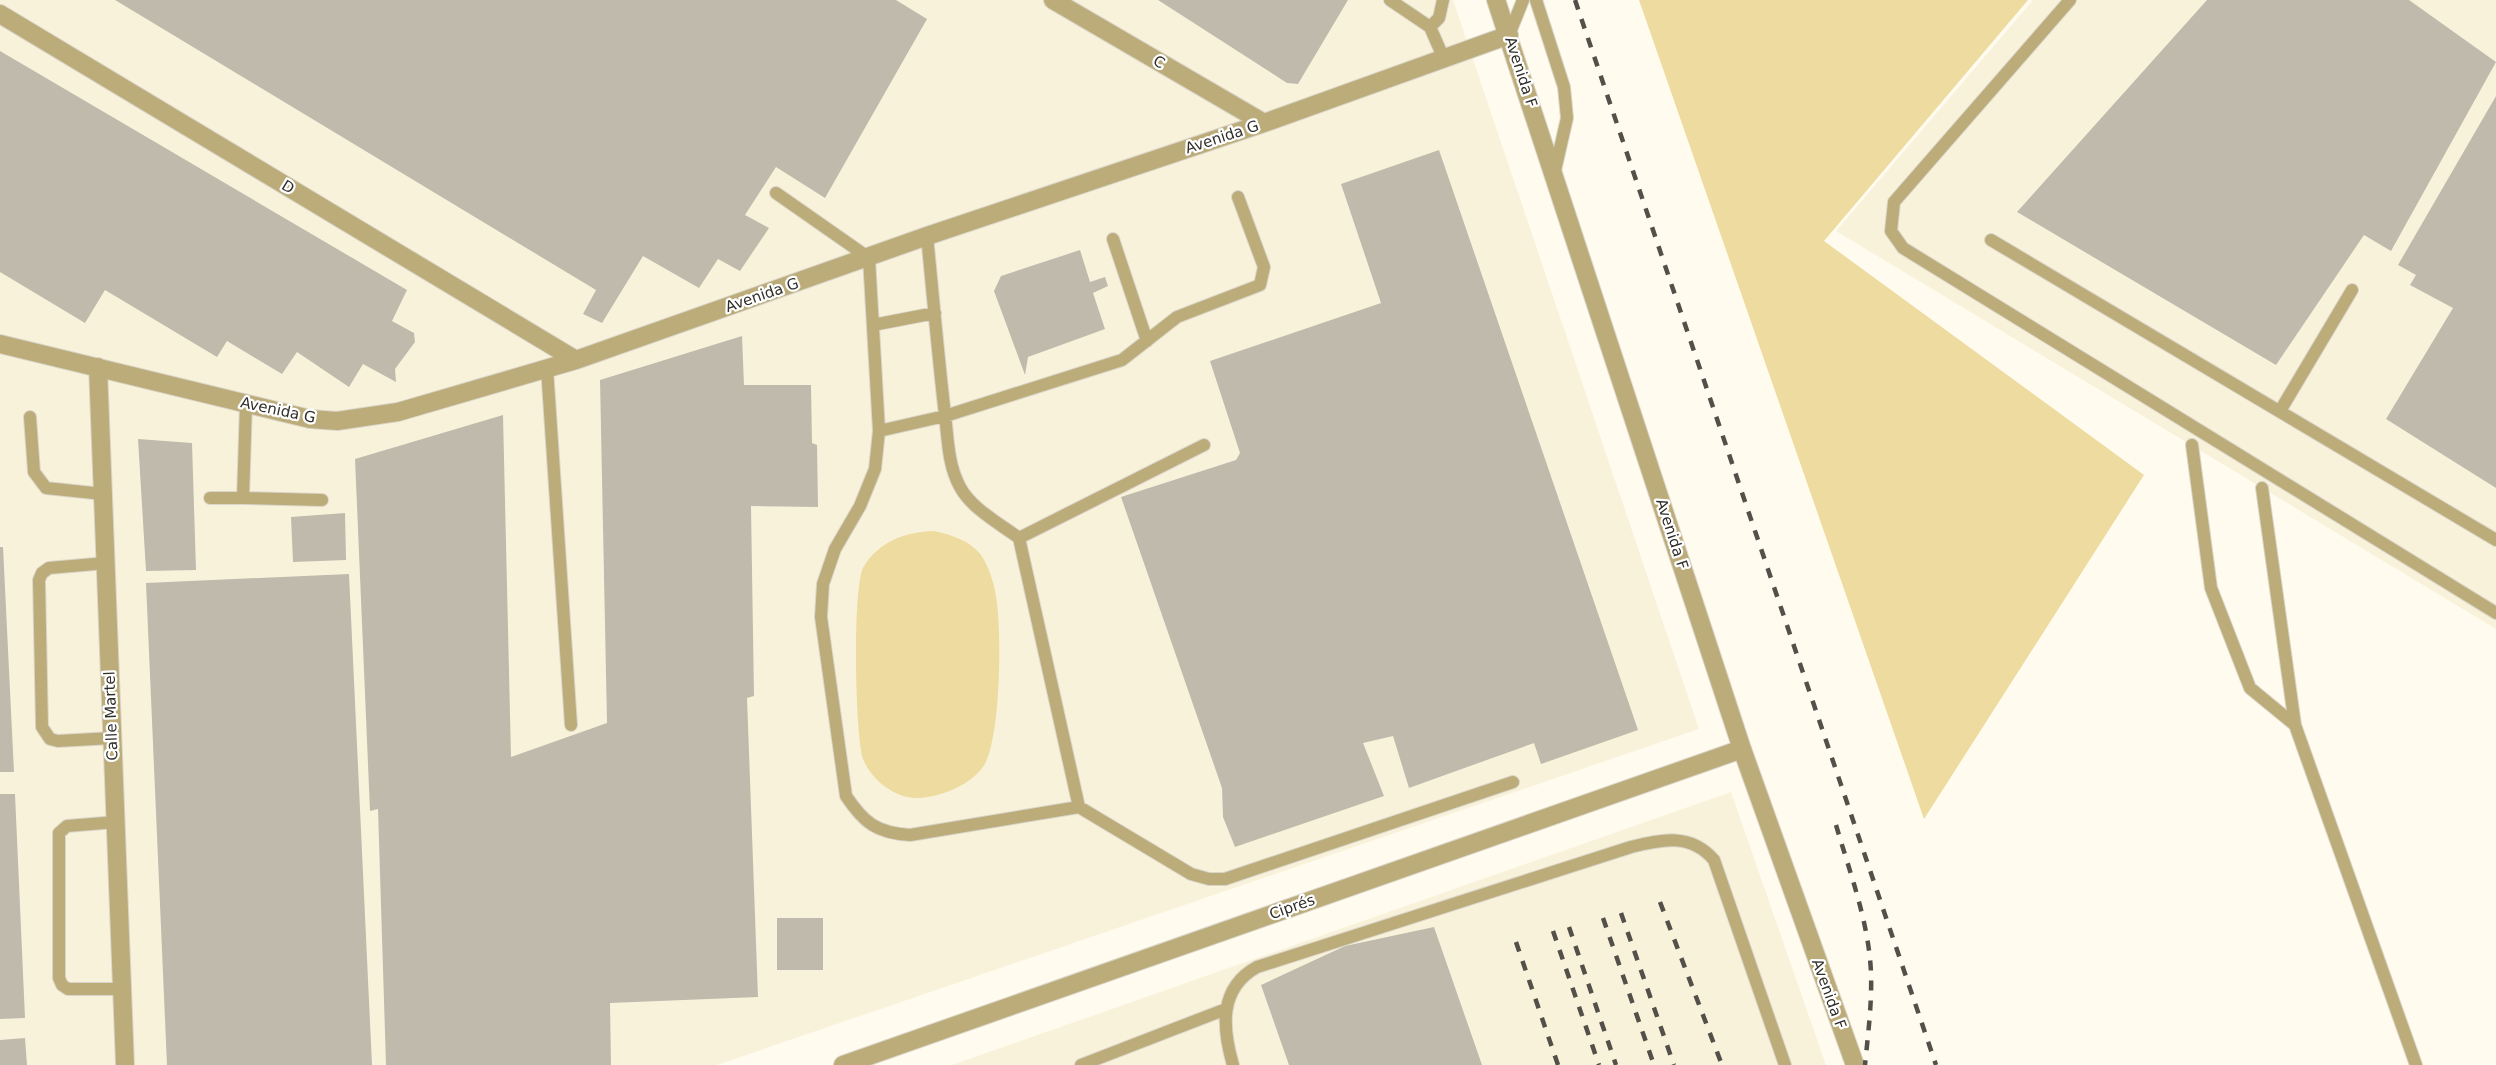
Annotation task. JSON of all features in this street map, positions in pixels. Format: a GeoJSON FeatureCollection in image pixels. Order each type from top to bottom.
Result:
{"type":"FeatureCollection","features":[{"type":"Feature","properties":{"kind":"street","name":"C"},"geometry":{"type":"LineString","coordinates":[[1053,0],[1264,123]]}},
{"type":"Feature","properties":{"kind":"street","name":"Avenida F"},"geometry":{"type":"LineString","coordinates":[[1496,0],[1742,750],[1855,1065]]}},
{"type":"Feature","properties":{"kind":"street","name":"D"},"geometry":{"type":"LineString","coordinates":[[0,14],[576,360]]}},
{"type":"Feature","properties":{"kind":"street","name":"Avenida G"},"geometry":{"type":"LineString","coordinates":[[0,344],[310,419],[364,418],[398,411],[576,360],[927,236],[1264,123],[1509,35]]}},
{"type":"Feature","properties":{"kind":"street","name":"Calle Martel"},"geometry":{"type":"LineString","coordinates":[[98,367],[125,1065]]}},
{"type":"Feature","properties":{"kind":"street","name":"Ciprés"},"geometry":{"type":"LineString","coordinates":[[843,1065],[1742,750]]}},
{"type":"Feature","properties":{"kind":"lane"},"geometry":{"type":"LineString","coordinates":[[1390,0],[1430,27],[1444,59]]}},
{"type":"Feature","properties":{"kind":"lane"},"geometry":{"type":"LineString","coordinates":[[1430,27],[1439,18],[1443,0]]}},
{"type":"Feature","properties":{"kind":"lane"},"geometry":{"type":"LineString","coordinates":[[1509,35],[1524,0]]}},
{"type":"Feature","properties":{"kind":"lane"},"geometry":{"type":"LineString","coordinates":[[1536,0],[1564,87],[1567,118],[1561,155],[1554,175]]}},
{"type":"Feature","properties":{"kind":"lane"},"geometry":{"type":"LineString","coordinates":[[2070,0],[1894,202],[1891,231],[1903,248],[2496,613]]}},
{"type":"Feature","properties":{"kind":"lane"},"geometry":{"type":"LineString","coordinates":[[776,193],[869,258],[879,431],[875,469],[860,506],[835,549],[823,584],[821,617],[846,796],[858,814],[874,827],[890,834],[910,835],[1079,807],[1191,874],[1209,879],[1225,879],[1513,782]]}},
{"type":"Feature","properties":{"kind":"lane"},"geometry":{"type":"LineString","coordinates":[[879,431],[945,416],[1122,360],[1167,322],[1189,310],[1260,285],[1264,267],[1238,197]]}},
{"type":"Feature","properties":{"kind":"lane"},"geometry":{"type":"LineString","coordinates":[[927,236],[949,453],[961,490],[1019,538],[1079,807]]}},
{"type":"Feature","properties":{"kind":"lane"},"geometry":{"type":"LineString","coordinates":[[1113,239],[1147,341]]}},
{"type":"Feature","properties":{"kind":"lane"},"geometry":{"type":"LineString","coordinates":[[1991,240],[2496,540]]}},
{"type":"Feature","properties":{"kind":"lane"},"geometry":{"type":"LineString","coordinates":[[2280,411],[2352,290]]}},
{"type":"Feature","properties":{"kind":"lane"},"geometry":{"type":"LineString","coordinates":[[873,325],[935,313]]}},
{"type":"Feature","properties":{"kind":"lane"},"geometry":{"type":"LineString","coordinates":[[547,368],[570,725]]}},
{"type":"Feature","properties":{"kind":"lane"},"geometry":{"type":"LineString","coordinates":[[243,498],[246,404]]}},
{"type":"Feature","properties":{"kind":"lane"},"geometry":{"type":"LineString","coordinates":[[30,417],[34,472],[46,488],[103,494]]}},
{"type":"Feature","properties":{"kind":"lane"},"geometry":{"type":"LineString","coordinates":[[1019,538],[1204,445]]}},
{"type":"Feature","properties":{"kind":"lane"},"geometry":{"type":"LineString","coordinates":[[2192,446],[2211,588],[2250,688],[2295,725]]}},
{"type":"Feature","properties":{"kind":"lane"},"geometry":{"type":"LineString","coordinates":[[2262,488],[2295,725],[2416,1065]]}},
{"type":"Feature","properties":{"kind":"lane"},"geometry":{"type":"LineString","coordinates":[[210,498],[322,500]]}},
{"type":"Feature","properties":{"kind":"lane"},"geometry":{"type":"LineString","coordinates":[[106,563],[49,568],[42,573],[39,580],[42,727],[50,739],[58,741],[112,738]]}},
{"type":"Feature","properties":{"kind":"lane"},"geometry":{"type":"LineString","coordinates":[[116,822],[67,826],[59,833],[59,978],[63,986],[68,989],[122,989]]}},
{"type":"Feature","properties":{"kind":"lane"},"geometry":{"type":"LineString","coordinates":[[1233,1065],[1226,1030],[1226,1009],[1242,976],[1257,968],[1631,847],[1674,839],[1690,842],[1705,849],[1714,861],[1785,1065]]}},
{"type":"Feature","properties":{"kind":"lane"},"geometry":{"type":"LineString","coordinates":[[1081,1065],[1226,1009]]}},
{"type":"Feature","properties":{"kind":"shaded area"},"geometry":{"type":"Polygon","coordinates":[[[0,0],[1453,0],[1699,729],[717,1065],[0,1065],[0,0]]]}},
{"type":"Feature","properties":{"kind":"shaded area"},"geometry":{"type":"Polygon","coordinates":[[[1639,0],[2028,0],[1824,241],[2144,475],[1924,819],[1639,0]]]}},
{"type":"Feature","properties":{"kind":"shaded area"},"geometry":{"type":"Polygon","coordinates":[[[2033,0],[2496,0],[2496,629],[1836,231],[2033,0]]]}},
{"type":"Feature","properties":{"kind":"shaded area"},"geometry":{"type":"Polygon","coordinates":[[[934,531],[954,536],[971,545],[981,555],[991,575],[996,597],[999,634],[997,711],[989,754],[983,767],[971,779],[945,792],[928,797],[910,798],[886,787],[872,775],[863,759],[857,692],[858,600],[860,578],[870,557],[886,544],[903,536],[934,531]]]}},
{"type":"Feature","properties":{"kind":"shaded area"},"geometry":{"type":"Polygon","coordinates":[[[1731,792],[1826,1065],[952,1065],[1731,792]]]}},
{"type":"Feature","properties":{"kind":"building"},"geometry":{"type":"Polygon","coordinates":[[[115,0],[896,0],[927,19],[825,198],[776,167],[745,215],[769,228],[740,271],[718,259],[699,288],[643,256],[602,323],[583,314],[596,290],[115,0]]]}},
{"type":"Feature","properties":{"kind":"building"},"geometry":{"type":"Polygon","coordinates":[[[1158,0],[1348,0],[1298,84],[1287,83],[1158,0]]]}},
{"type":"Feature","properties":{"kind":"building"},"geometry":{"type":"Polygon","coordinates":[[[2207,0],[2409,0],[2496,62],[2391,251],[2364,235],[2276,365],[2017,212],[2207,0]]]}},
{"type":"Feature","properties":{"kind":"building"},"geometry":{"type":"Polygon","coordinates":[[[0,51],[407,290],[392,321],[414,333],[415,342],[395,369],[396,382],[363,364],[349,387],[297,352],[282,374],[227,341],[217,357],[105,290],[85,323],[0,272],[0,51]]]}},
{"type":"Feature","properties":{"kind":"building"},"geometry":{"type":"Polygon","coordinates":[[[2496,96],[2496,488],[2386,419],[2453,308],[2410,285],[2416,275],[2398,265],[2496,96]]]}},
{"type":"Feature","properties":{"kind":"building"},"geometry":{"type":"Polygon","coordinates":[[[1439,150],[1638,730],[1541,764],[1534,743],[1409,788],[1393,736],[1363,743],[1384,796],[1235,847],[1223,817],[1222,788],[1121,497],[1236,460],[1240,453],[1210,361],[1381,303],[1341,184],[1439,150]]]}},
{"type":"Feature","properties":{"kind":"building"},"geometry":{"type":"Polygon","coordinates":[[[1080,250],[1090,282],[1105,277],[1108,286],[1093,293],[1105,329],[1028,357],[1025,375],[994,291],[1001,276],[1080,250]]]}},
{"type":"Feature","properties":{"kind":"building"},"geometry":{"type":"Polygon","coordinates":[[[742,336],[744,385],[811,385],[812,443],[817,445],[818,507],[751,506],[754,696],[747,698],[758,997],[610,1003],[611,1065],[386,1065],[378,809],[370,811],[355,459],[503,415],[511,757],[607,723],[600,380],[742,336]]]}},
{"type":"Feature","properties":{"kind":"building"},"geometry":{"type":"Polygon","coordinates":[[[138,439],[192,443],[196,570],[146,571],[138,439]]]}},
{"type":"Feature","properties":{"kind":"building"},"geometry":{"type":"Polygon","coordinates":[[[345,513],[346,560],[293,562],[291,517],[345,513]]]}},
{"type":"Feature","properties":{"kind":"building"},"geometry":{"type":"Polygon","coordinates":[[[0,547],[3,547],[14,772],[0,772],[0,547]]]}},
{"type":"Feature","properties":{"kind":"building"},"geometry":{"type":"Polygon","coordinates":[[[349,574],[372,1065],[167,1065],[146,583],[349,574]]]}},
{"type":"Feature","properties":{"kind":"building"},"geometry":{"type":"Polygon","coordinates":[[[0,794],[15,794],[25,1018],[0,1019],[0,794]]]}},
{"type":"Feature","properties":{"kind":"building"},"geometry":{"type":"Polygon","coordinates":[[[777,918],[823,918],[823,970],[777,970],[777,918]]]}},
{"type":"Feature","properties":{"kind":"building"},"geometry":{"type":"Polygon","coordinates":[[[1434,927],[1482,1065],[1289,1065],[1261,985],[1345,946],[1434,927]]]}},
{"type":"Feature","properties":{"kind":"building"},"geometry":{"type":"Polygon","coordinates":[[[25,1038],[27,1065],[0,1065],[0,1040],[25,1038]]]}},
{"type":"Feature","properties":{"kind":"railway"},"geometry":{"type":"LineString","coordinates":[[1575,0],[1936,1065]]}},
{"type":"Feature","properties":{"kind":"railway"},"geometry":{"type":"LineString","coordinates":[[1836,825],[1867,936],[1871,996],[1865,1065]]}},
{"type":"Feature","properties":{"kind":"railway"},"geometry":{"type":"LineString","coordinates":[[1660,902],[1722,1065]]}},
{"type":"Feature","properties":{"kind":"railway"},"geometry":{"type":"LineString","coordinates":[[1621,913],[1674,1065]]}},
{"type":"Feature","properties":{"kind":"railway"},"geometry":{"type":"LineString","coordinates":[[1603,918],[1654,1065]]}},
{"type":"Feature","properties":{"kind":"railway"},"geometry":{"type":"LineString","coordinates":[[1569,927],[1616,1065]]}},
{"type":"Feature","properties":{"kind":"railway"},"geometry":{"type":"LineString","coordinates":[[1553,931],[1599,1065]]}},
{"type":"Feature","properties":{"kind":"railway"},"geometry":{"type":"LineString","coordinates":[[1516,942],[1558,1065]]}}]}
